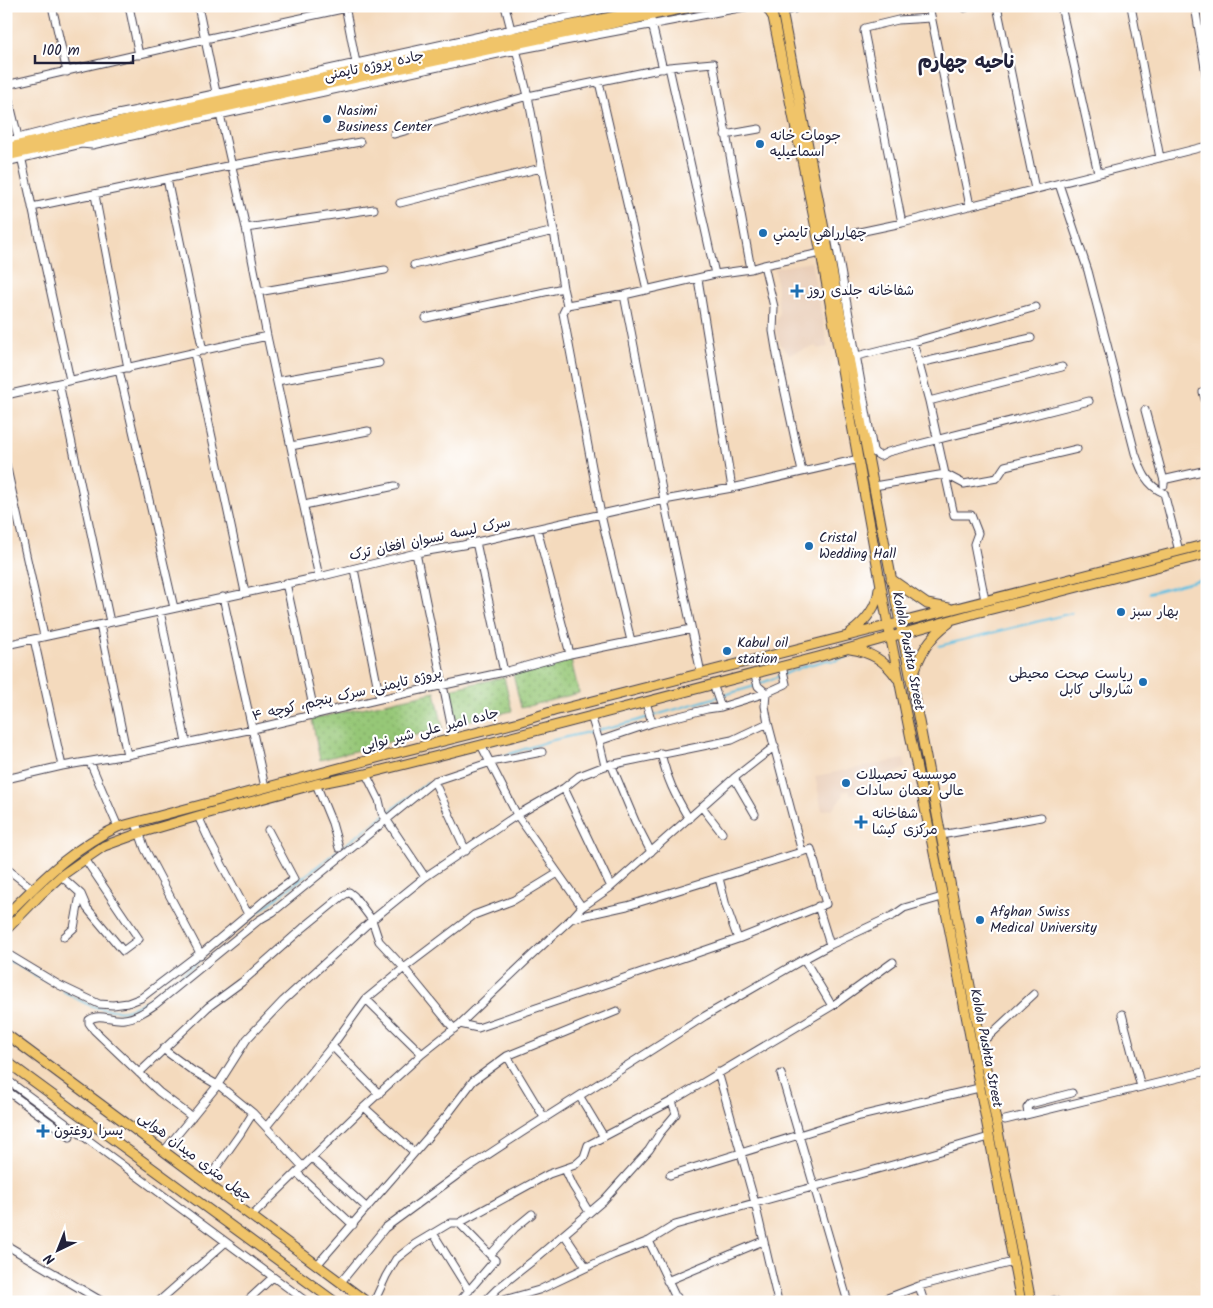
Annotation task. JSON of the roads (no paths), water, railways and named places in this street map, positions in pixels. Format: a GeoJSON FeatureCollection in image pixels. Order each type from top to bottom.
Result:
{"type":"FeatureCollection","features":[{"type":"Feature","properties":{"kind":"main road","name":"جاده پروژه تایمنی"},"geometry":{"type":"LineString","coordinates":[[6,156],[20,149],[218,104],[356,78],[639,9],[665,6]]}},
{"type":"Feature","properties":{"kind":"main road","name":"جاده پروژه تایمنی"},"geometry":{"type":"LineString","coordinates":[[514,40],[651,20],[696,6]]}},
{"type":"Feature","properties":{"kind":"main road","name":"Kolola Pushta Street"},"geometry":{"type":"LineString","coordinates":[[766,6],[773,17],[821,253],[890,637],[989,1137],[1010,1217],[1013,1262],[1021,1302]]}},
{"type":"Feature","properties":{"kind":"main road"},"geometry":{"type":"LineString","coordinates":[[783,9],[831,238],[891,579],[941,835],[1010,1217],[1031,1302]]}},
{"type":"Feature","properties":{"kind":"main road","name":"جاده پروژه تایمنی"},"geometry":{"type":"LineString","coordinates":[[6,148],[20,149]]}},
{"type":"Feature","properties":{"kind":"main road","name":"جاده امیر علی شیر نوایی"},"geometry":{"type":"LineString","coordinates":[[6,915],[65,858],[100,835],[118,827],[701,673],[1207,544]]}},
{"type":"Feature","properties":{"kind":"main road"},"geometry":{"type":"LineString","coordinates":[[6,930],[61,876],[104,846],[140,833],[316,784],[366,774],[481,745],[1207,554]]}},
{"type":"Feature","properties":{"kind":"main road"},"geometry":{"type":"LineString","coordinates":[[891,579],[927,604],[952,608]]}},
{"type":"Feature","properties":{"kind":"main road"},"geometry":{"type":"LineString","coordinates":[[844,637],[859,626],[870,614],[878,598],[880,582]]}},
{"type":"Feature","properties":{"kind":"main road"},"geometry":{"type":"LineString","coordinates":[[912,682],[917,663],[929,641],[955,619]]}},
{"type":"Feature","properties":{"kind":"main road"},"geometry":{"type":"LineString","coordinates":[[847,649],[875,656],[890,668],[900,683]]}},
{"type":"Feature","properties":{"kind":"main road","name":"چهل متری میدان هوایی"},"geometry":{"type":"LineString","coordinates":[[6,1034],[367,1302]]}},
{"type":"Feature","properties":{"kind":"main road"},"geometry":{"type":"LineString","coordinates":[[6,1061],[335,1302]]}},
{"type":"Feature","properties":{"kind":"street"},"geometry":{"type":"LineString","coordinates":[[52,6],[67,72]]}},
{"type":"Feature","properties":{"kind":"street"},"geometry":{"type":"LineString","coordinates":[[129,6],[140,55]]}},
{"type":"Feature","properties":{"kind":"street"},"geometry":{"type":"LineString","coordinates":[[198,6],[319,577]]}},
{"type":"Feature","properties":{"kind":"street"},"geometry":{"type":"LineString","coordinates":[[70,380],[6,87],[205,38],[356,6]]}},
{"type":"Feature","properties":{"kind":"street"},"geometry":{"type":"LineString","coordinates":[[505,6],[528,96],[554,232],[562,288],[567,305],[563,313],[601,514],[631,642]]}},
{"type":"Feature","properties":{"kind":"street","name":"جاده پروژه تایمنی"},"geometry":{"type":"LineString","coordinates":[[6,162],[20,149],[92,119],[218,104],[356,63],[514,40],[618,6]]}},
{"type":"Feature","properties":{"kind":"street","name":"جاده پروژه تایمنی"},"geometry":{"type":"LineString","coordinates":[[651,20],[750,6]]}},
{"type":"Feature","properties":{"kind":"street"},"geometry":{"type":"LineString","coordinates":[[783,9],[794,9],[795,6]]}},
{"type":"Feature","properties":{"kind":"street"},"geometry":{"type":"LineString","coordinates":[[929,6],[970,206]]}},
{"type":"Feature","properties":{"kind":"street"},"geometry":{"type":"LineString","coordinates":[[997,6],[1035,189]]}},
{"type":"Feature","properties":{"kind":"street"},"geometry":{"type":"LineString","coordinates":[[1061,6],[1098,173]]}},
{"type":"Feature","properties":{"kind":"street"},"geometry":{"type":"LineString","coordinates":[[1131,6],[1160,158]]}},
{"type":"Feature","properties":{"kind":"street"},"geometry":{"type":"LineString","coordinates":[[1195,6],[1207,80]]}},
{"type":"Feature","properties":{"kind":"street"},"geometry":{"type":"LineString","coordinates":[[345,7],[356,63]]}},
{"type":"Feature","properties":{"kind":"street"},"geometry":{"type":"LineString","coordinates":[[902,223],[864,31],[866,28],[898,20],[931,18]]}},
{"type":"Feature","properties":{"kind":"street"},"geometry":{"type":"LineString","coordinates":[[651,20],[666,68],[715,274]]}},
{"type":"Feature","properties":{"kind":"street"},"geometry":{"type":"LineString","coordinates":[[394,134],[528,96],[666,68],[713,63],[750,270]]}},
{"type":"Feature","properties":{"kind":"street"},"geometry":{"type":"LineString","coordinates":[[599,82],[647,290]]}},
{"type":"Feature","properties":{"kind":"street"},"geometry":{"type":"LineString","coordinates":[[725,135],[759,129]]}},
{"type":"Feature","properties":{"kind":"street","name":"جاده پروژه تایمنی"},"geometry":{"type":"LineString","coordinates":[[6,141],[20,149]]}},
{"type":"Feature","properties":{"kind":"street"},"geometry":{"type":"LineString","coordinates":[[32,207],[232,165],[360,142]]}},
{"type":"Feature","properties":{"kind":"street"},"geometry":{"type":"LineString","coordinates":[[1089,401],[937,439],[888,452],[880,456],[875,453],[858,356],[831,238],[902,223],[1207,146]]}},
{"type":"Feature","properties":{"kind":"street"},"geometry":{"type":"LineString","coordinates":[[400,203],[541,168]]}},
{"type":"Feature","properties":{"kind":"street"},"geometry":{"type":"LineString","coordinates":[[166,179],[204,351]]}},
{"type":"Feature","properties":{"kind":"street"},"geometry":{"type":"LineString","coordinates":[[1059,184],[1088,271],[1121,402],[1142,474],[1155,489],[1164,493]]}},
{"type":"Feature","properties":{"kind":"street"},"geometry":{"type":"LineString","coordinates":[[95,195],[128,368]]}},
{"type":"Feature","properties":{"kind":"street"},"geometry":{"type":"LineString","coordinates":[[246,228],[374,209]]}},
{"type":"Feature","properties":{"kind":"street"},"geometry":{"type":"LineString","coordinates":[[414,265],[554,232]]}},
{"type":"Feature","properties":{"kind":"street"},"geometry":{"type":"LineString","coordinates":[[567,305],[624,295],[715,274],[750,270],[764,265],[821,253]]}},
{"type":"Feature","properties":{"kind":"street"},"geometry":{"type":"LineString","coordinates":[[764,265],[774,307],[773,331],[777,355],[802,472]]}},
{"type":"Feature","properties":{"kind":"street"},"geometry":{"type":"LineString","coordinates":[[258,292],[385,270]]}},
{"type":"Feature","properties":{"kind":"street"},"geometry":{"type":"LineString","coordinates":[[698,279],[732,488]]}},
{"type":"Feature","properties":{"kind":"street"},"geometry":{"type":"LineString","coordinates":[[426,318],[562,288]]}},
{"type":"Feature","properties":{"kind":"street"},"geometry":{"type":"LineString","coordinates":[[624,295],[664,500],[701,673]]}},
{"type":"Feature","properties":{"kind":"street"},"geometry":{"type":"LineString","coordinates":[[858,356],[1036,308]]}},
{"type":"Feature","properties":{"kind":"street"},"geometry":{"type":"LineString","coordinates":[[6,395],[267,336]]}},
{"type":"Feature","properties":{"kind":"street"},"geometry":{"type":"LineString","coordinates":[[919,363],[1031,338]]}},
{"type":"Feature","properties":{"kind":"street"},"geometry":{"type":"LineString","coordinates":[[913,342],[946,474],[954,515],[971,515],[978,533],[974,544],[985,600]]}},
{"type":"Feature","properties":{"kind":"street"},"geometry":{"type":"LineString","coordinates":[[194,353],[245,592]]}},
{"type":"Feature","properties":{"kind":"street"},"geometry":{"type":"LineString","coordinates":[[277,381],[379,363]]}},
{"type":"Feature","properties":{"kind":"street"},"geometry":{"type":"LineString","coordinates":[[928,401],[1062,367]]}},
{"type":"Feature","properties":{"kind":"street"},"geometry":{"type":"LineString","coordinates":[[119,370],[174,608]]}},
{"type":"Feature","properties":{"kind":"street"},"geometry":{"type":"LineString","coordinates":[[59,383],[110,622]]}},
{"type":"Feature","properties":{"kind":"street"},"geometry":{"type":"LineString","coordinates":[[1203,392],[1207,406]]}},
{"type":"Feature","properties":{"kind":"street"},"geometry":{"type":"LineString","coordinates":[[1145,410],[1164,481],[1164,493],[1179,551]]}},
{"type":"Feature","properties":{"kind":"street"},"geometry":{"type":"LineString","coordinates":[[291,446],[368,430]]}},
{"type":"Feature","properties":{"kind":"street"},"geometry":{"type":"LineString","coordinates":[[874,486],[946,474],[964,484],[978,482],[997,478],[1005,466],[1077,449]]}},
{"type":"Feature","properties":{"kind":"street","name":"سرک لیسه نسوان افغان‌ ترک"},"geometry":{"type":"LineString","coordinates":[[6,645],[319,577],[416,553],[476,542],[664,500],[732,488],[859,459]]}},
{"type":"Feature","properties":{"kind":"street"},"geometry":{"type":"LineString","coordinates":[[6,464],[44,636]]}},
{"type":"Feature","properties":{"kind":"street"},"geometry":{"type":"LineString","coordinates":[[1164,481],[1167,478],[1207,470]]}},
{"type":"Feature","properties":{"kind":"street"},"geometry":{"type":"LineString","coordinates":[[304,504],[395,486]]}},
{"type":"Feature","properties":{"kind":"street"},"geometry":{"type":"LineString","coordinates":[[536,529],[570,654]]}},
{"type":"Feature","properties":{"kind":"street"},"geometry":{"type":"LineString","coordinates":[[476,542],[504,672]]}},
{"type":"Feature","properties":{"kind":"street"},"geometry":{"type":"LineString","coordinates":[[416,553],[454,739]]}},
{"type":"Feature","properties":{"kind":"street"},"geometry":{"type":"LineString","coordinates":[[354,569],[380,699]]}},
{"type":"Feature","properties":{"kind":"street"},"geometry":{"type":"LineString","coordinates":[[286,583],[315,715]]}},
{"type":"Feature","properties":{"kind":"street"},"geometry":{"type":"LineString","coordinates":[[224,597],[265,788]]}},
{"type":"Feature","properties":{"kind":"street"},"geometry":{"type":"LineString","coordinates":[[160,611],[186,743]]}},
{"type":"Feature","properties":{"kind":"street"},"geometry":{"type":"LineString","coordinates":[[100,625],[127,755]]}},
{"type":"Feature","properties":{"kind":"street","name":"پروژه تایمنی، سرک پنجم، کوچه ۴"},"geometry":{"type":"LineString","coordinates":[[6,778],[253,729],[504,672],[570,654],[691,629]]}},
{"type":"Feature","properties":{"kind":"street"},"geometry":{"type":"LineString","coordinates":[[34,639],[62,766]]}},
{"type":"Feature","properties":{"kind":"street"},"geometry":{"type":"LineString","coordinates":[[600,741],[652,724],[721,707],[766,693],[785,681],[782,666]]}},
{"type":"Feature","properties":{"kind":"street"},"geometry":{"type":"LineString","coordinates":[[754,673],[758,686],[766,693]]}},
{"type":"Feature","properties":{"kind":"street"},"geometry":{"type":"LineString","coordinates":[[714,684],[721,707]]}},
{"type":"Feature","properties":{"kind":"street"},"geometry":{"type":"LineString","coordinates":[[766,693],[764,706],[802,852]]}},
{"type":"Feature","properties":{"kind":"street"},"geometry":{"type":"LineString","coordinates":[[646,702],[652,724]]}},
{"type":"Feature","properties":{"kind":"street"},"geometry":{"type":"LineString","coordinates":[[590,716],[608,765],[651,852]]}},
{"type":"Feature","properties":{"kind":"street"},"geometry":{"type":"LineString","coordinates":[[164,1151],[217,1086],[247,1040],[283,1000],[372,920],[426,877],[564,788],[579,776],[608,765],[732,740],[768,723]]}},
{"type":"Feature","properties":{"kind":"street"},"geometry":{"type":"LineString","coordinates":[[481,745],[518,816],[582,907]]}},
{"type":"Feature","properties":{"kind":"street"},"geometry":{"type":"LineString","coordinates":[[252,1216],[378,1094],[422,1054],[457,1027],[582,907],[611,887],[734,778],[775,746]]}},
{"type":"Feature","properties":{"kind":"street"},"geometry":{"type":"LineString","coordinates":[[192,1117],[159,1092],[94,1030],[89,1024],[89,1020],[94,1016],[123,1019],[144,1012],[156,1004],[434,781],[490,760],[542,752]]}},
{"type":"Feature","properties":{"kind":"street"},"geometry":{"type":"LineString","coordinates":[[661,754],[667,779],[673,793],[689,819]]}},
{"type":"Feature","properties":{"kind":"street"},"geometry":{"type":"LineString","coordinates":[[90,762],[118,827]]}},
{"type":"Feature","properties":{"kind":"street"},"geometry":{"type":"LineString","coordinates":[[366,774],[379,800],[382,813],[426,877]]}},
{"type":"Feature","properties":{"kind":"street"},"geometry":{"type":"LineString","coordinates":[[734,778],[755,814]]}},
{"type":"Feature","properties":{"kind":"street"},"geometry":{"type":"LineString","coordinates":[[434,781],[466,851]]}},
{"type":"Feature","properties":{"kind":"street"},"geometry":{"type":"LineString","coordinates":[[316,784],[332,823],[339,848]]}},
{"type":"Feature","properties":{"kind":"street"},"geometry":{"type":"LineString","coordinates":[[564,788],[611,887]]}},
{"type":"Feature","properties":{"kind":"street"},"geometry":{"type":"LineString","coordinates":[[702,807],[722,832]]}},
{"type":"Feature","properties":{"kind":"street"},"geometry":{"type":"LineString","coordinates":[[198,816],[248,914]]}},
{"type":"Feature","properties":{"kind":"street"},"geometry":{"type":"LineString","coordinates":[[941,835],[1041,817]]}},
{"type":"Feature","properties":{"kind":"street"},"geometry":{"type":"LineString","coordinates":[[136,823],[145,848],[200,953]]}},
{"type":"Feature","properties":{"kind":"street"},"geometry":{"type":"LineString","coordinates":[[6,953],[59,985],[99,1004],[128,1003],[141,998],[200,953],[200,955],[248,914],[294,879],[268,830]]}},
{"type":"Feature","properties":{"kind":"street"},"geometry":{"type":"LineString","coordinates":[[139,1073],[208,1007],[242,982],[303,928],[349,892],[372,920],[379,941],[457,1027],[478,1028],[738,939],[826,904],[811,850],[627,906],[572,918]]}},
{"type":"Feature","properties":{"kind":"street"},"geometry":{"type":"LineString","coordinates":[[61,876],[80,894],[87,908],[122,951],[139,940],[85,859]]}},
{"type":"Feature","properties":{"kind":"street"},"geometry":{"type":"LineString","coordinates":[[6,868],[33,889]]}},
{"type":"Feature","properties":{"kind":"street"},"geometry":{"type":"LineString","coordinates":[[266,1127],[332,1046],[366,1000],[404,968],[474,915],[514,900],[558,873]]}},
{"type":"Feature","properties":{"kind":"street"},"geometry":{"type":"LineString","coordinates":[[719,878],[726,906],[738,939]]}},
{"type":"Feature","properties":{"kind":"street"},"geometry":{"type":"LineString","coordinates":[[64,937],[74,928],[80,894]]}},
{"type":"Feature","properties":{"kind":"street"},"geometry":{"type":"LineString","coordinates":[[340,1282],[385,1228],[460,1173],[705,1016],[804,959],[894,915],[904,908],[942,898]]}},
{"type":"Feature","properties":{"kind":"street"},"geometry":{"type":"LineString","coordinates":[[818,906],[830,945]]}},
{"type":"Feature","properties":{"kind":"street"},"geometry":{"type":"LineString","coordinates":[[804,959],[832,1006]]}},
{"type":"Feature","properties":{"kind":"street"},"geometry":{"type":"LineString","coordinates":[[374,1302],[396,1259],[433,1233],[450,1222],[460,1223],[549,1174],[575,1166],[584,1157],[588,1145],[672,1101],[832,1006],[893,962]]}},
{"type":"Feature","properties":{"kind":"street"},"geometry":{"type":"LineString","coordinates":[[988,1038],[1034,994]]}},
{"type":"Feature","properties":{"kind":"street"},"geometry":{"type":"LineString","coordinates":[[366,1000],[422,1054]]}},
{"type":"Feature","properties":{"kind":"street"},"geometry":{"type":"LineString","coordinates":[[317,1265],[448,1114],[473,1081],[508,1056],[617,1011]]}},
{"type":"Feature","properties":{"kind":"street"},"geometry":{"type":"LineString","coordinates":[[1122,1014],[1141,1087]]}},
{"type":"Feature","properties":{"kind":"street"},"geometry":{"type":"LineString","coordinates":[[332,1046],[378,1094]]}},
{"type":"Feature","properties":{"kind":"street"},"geometry":{"type":"LineString","coordinates":[[163,1049],[221,1087],[253,1113],[303,1167]]}},
{"type":"Feature","properties":{"kind":"street"},"geometry":{"type":"LineString","coordinates":[[508,1056],[545,1119]]}},
{"type":"Feature","properties":{"kind":"street"},"geometry":{"type":"LineString","coordinates":[[1005,1120],[1207,1071]]}},
{"type":"Feature","properties":{"kind":"street"},"geometry":{"type":"LineString","coordinates":[[718,1072],[756,1204],[778,1302]]}},
{"type":"Feature","properties":{"kind":"street"},"geometry":{"type":"LineString","coordinates":[[781,1074],[848,1302]]}},
{"type":"Feature","properties":{"kind":"street"},"geometry":{"type":"LineString","coordinates":[[6,1079],[308,1302]]}},
{"type":"Feature","properties":{"kind":"street"},"geometry":{"type":"LineString","coordinates":[[670,1175],[860,1116],[979,1088]]}},
{"type":"Feature","properties":{"kind":"street"},"geometry":{"type":"LineString","coordinates":[[6,1090],[70,1138]]}},
{"type":"Feature","properties":{"kind":"street"},"geometry":{"type":"LineString","coordinates":[[1028,1114],[1027,1108],[1030,1104],[1072,1093]]}},
{"type":"Feature","properties":{"kind":"street"},"geometry":{"type":"LineString","coordinates":[[580,1096],[604,1137]]}},
{"type":"Feature","properties":{"kind":"street"},"geometry":{"type":"LineString","coordinates":[[484,1302],[496,1289],[604,1200],[649,1150],[676,1114],[672,1101]]}},
{"type":"Feature","properties":{"kind":"street"},"geometry":{"type":"LineString","coordinates":[[364,1108],[414,1152]]}},
{"type":"Feature","properties":{"kind":"street"},"geometry":{"type":"LineString","coordinates":[[46,1120],[52,1113]]}},
{"type":"Feature","properties":{"kind":"street"},"geometry":{"type":"LineString","coordinates":[[206,1182],[253,1113]]}},
{"type":"Feature","properties":{"kind":"street"},"geometry":{"type":"LineString","coordinates":[[497,1302],[539,1290],[586,1267],[649,1241],[675,1225],[756,1204],[989,1137]]}},
{"type":"Feature","properties":{"kind":"street"},"geometry":{"type":"LineString","coordinates":[[312,1158],[367,1208]]}},
{"type":"Feature","properties":{"kind":"street"},"geometry":{"type":"LineString","coordinates":[[565,1169],[589,1212]]}},
{"type":"Feature","properties":{"kind":"street"},"geometry":{"type":"LineString","coordinates":[[298,1173],[352,1225]]}},
{"type":"Feature","properties":{"kind":"street"},"geometry":{"type":"LineString","coordinates":[[490,1255],[515,1228],[532,1214]]}},
{"type":"Feature","properties":{"kind":"street"},"geometry":{"type":"LineString","coordinates":[[459,1302],[495,1260],[460,1223]]}},
{"type":"Feature","properties":{"kind":"street"},"geometry":{"type":"LineString","coordinates":[[433,1233],[468,1291]]}},
{"type":"Feature","properties":{"kind":"street"},"geometry":{"type":"LineString","coordinates":[[564,1234],[586,1267]]}},
{"type":"Feature","properties":{"kind":"street"},"geometry":{"type":"LineString","coordinates":[[649,1241],[677,1300],[667,1302]]}},
{"type":"Feature","properties":{"kind":"street"},"geometry":{"type":"LineString","coordinates":[[667,1281],[763,1241]]}},
{"type":"Feature","properties":{"kind":"street"},"geometry":{"type":"LineString","coordinates":[[158,1302],[226,1242]]}},
{"type":"Feature","properties":{"kind":"street"},"geometry":{"type":"LineString","coordinates":[[6,1245],[102,1302]]}},
{"type":"Feature","properties":{"kind":"street"},"geometry":{"type":"LineString","coordinates":[[877,1302],[919,1286],[1013,1262]]}},
{"type":"Feature","properties":{"kind":"street"},"geometry":{"type":"LineString","coordinates":[[246,1302],[273,1277]]}},
{"type":"Feature","properties":{"kind":"street"},"geometry":{"type":"LineString","coordinates":[[919,1286],[924,1302]]}},
{"type":"Feature","properties":{"kind":"street"},"geometry":{"type":"LineString","coordinates":[[1050,1302],[1054,1300],[1058,1302]]}},
{"type":"Feature","properties":{"kind":"waterway"},"geometry":{"type":"LineString","coordinates":[[1149,593],[1207,578]]}},
{"type":"Feature","properties":{"kind":"waterway"},"geometry":{"type":"LineString","coordinates":[[939,646],[1072,613]]}},
{"type":"Feature","properties":{"kind":"waterway"},"geometry":{"type":"LineString","coordinates":[[759,684],[805,666],[850,656]]}},
{"type":"Feature","properties":{"kind":"waterway"},"geometry":{"type":"LineString","coordinates":[[598,730],[755,686]]}},
{"type":"Feature","properties":{"kind":"waterway"},"geometry":{"type":"LineString","coordinates":[[497,758],[549,741],[593,731]]}},
{"type":"Feature","properties":{"kind":"waterway"},"geometry":{"type":"LineString","coordinates":[[341,848],[427,783]]}},
{"type":"Feature","properties":{"kind":"waterway"},"geometry":{"type":"LineString","coordinates":[[229,935],[337,851]]}},
{"type":"Feature","properties":{"kind":"waterway"},"geometry":{"type":"LineString","coordinates":[[63,991],[93,1006],[125,1010],[144,1002],[176,980],[202,958]]}},
{"type":"Feature","properties":{"kind":"waterway"},"geometry":{"type":"LineString","coordinates":[[6,959],[46,981]]}},
{"type":"Feature","properties":{"kind":"place","name":"Nasimi Business Center"},"geometry":{"type":"Point","coordinates":[327,119]}},
{"type":"Feature","properties":{"kind":"place","name":"جومات خانه اسماعيليه"},"geometry":{"type":"Point","coordinates":[760,144]}},
{"type":"Feature","properties":{"kind":"place","name":"چهارراهي تايمني"},"geometry":{"type":"Point","coordinates":[763,233]}},
{"type":"Feature","properties":{"kind":"place","name":"شفاخانه جلدی روز"},"geometry":{"type":"Point","coordinates":[797,291]}},
{"type":"Feature","properties":{"kind":"place","name":"Cristal Wedding Hall"},"geometry":{"type":"Point","coordinates":[809,546]}},
{"type":"Feature","properties":{"kind":"place","name":"بهار سبز"},"geometry":{"type":"Point","coordinates":[1121,612]}},
{"type":"Feature","properties":{"kind":"place","name":"Kabul oil station"},"geometry":{"type":"Point","coordinates":[727,651]}},
{"type":"Feature","properties":{"kind":"place","name":"ریاست صحت محیطی شاروالی کابل"},"geometry":{"type":"Point","coordinates":[1143,682]}},
{"type":"Feature","properties":{"kind":"place","name":"موسسه تحصیلات عالی نعمان سادات"},"geometry":{"type":"Point","coordinates":[846,783]}},
{"type":"Feature","properties":{"kind":"place","name":"شفاخانه مرکزی کیشا"},"geometry":{"type":"Point","coordinates":[861,822]}},
{"type":"Feature","properties":{"kind":"place","name":"Afghan Swiss Medical University"},"geometry":{"type":"Point","coordinates":[980,920]}},
{"type":"Feature","properties":{"kind":"place","name":"یسرا روغتون"},"geometry":{"type":"Point","coordinates":[43,1131]}},
{"type":"Feature","properties":{"kind":"district","name":"ناحیه چهارم"},"geometry":{"type":"Point","coordinates":[966,63]}}]}
